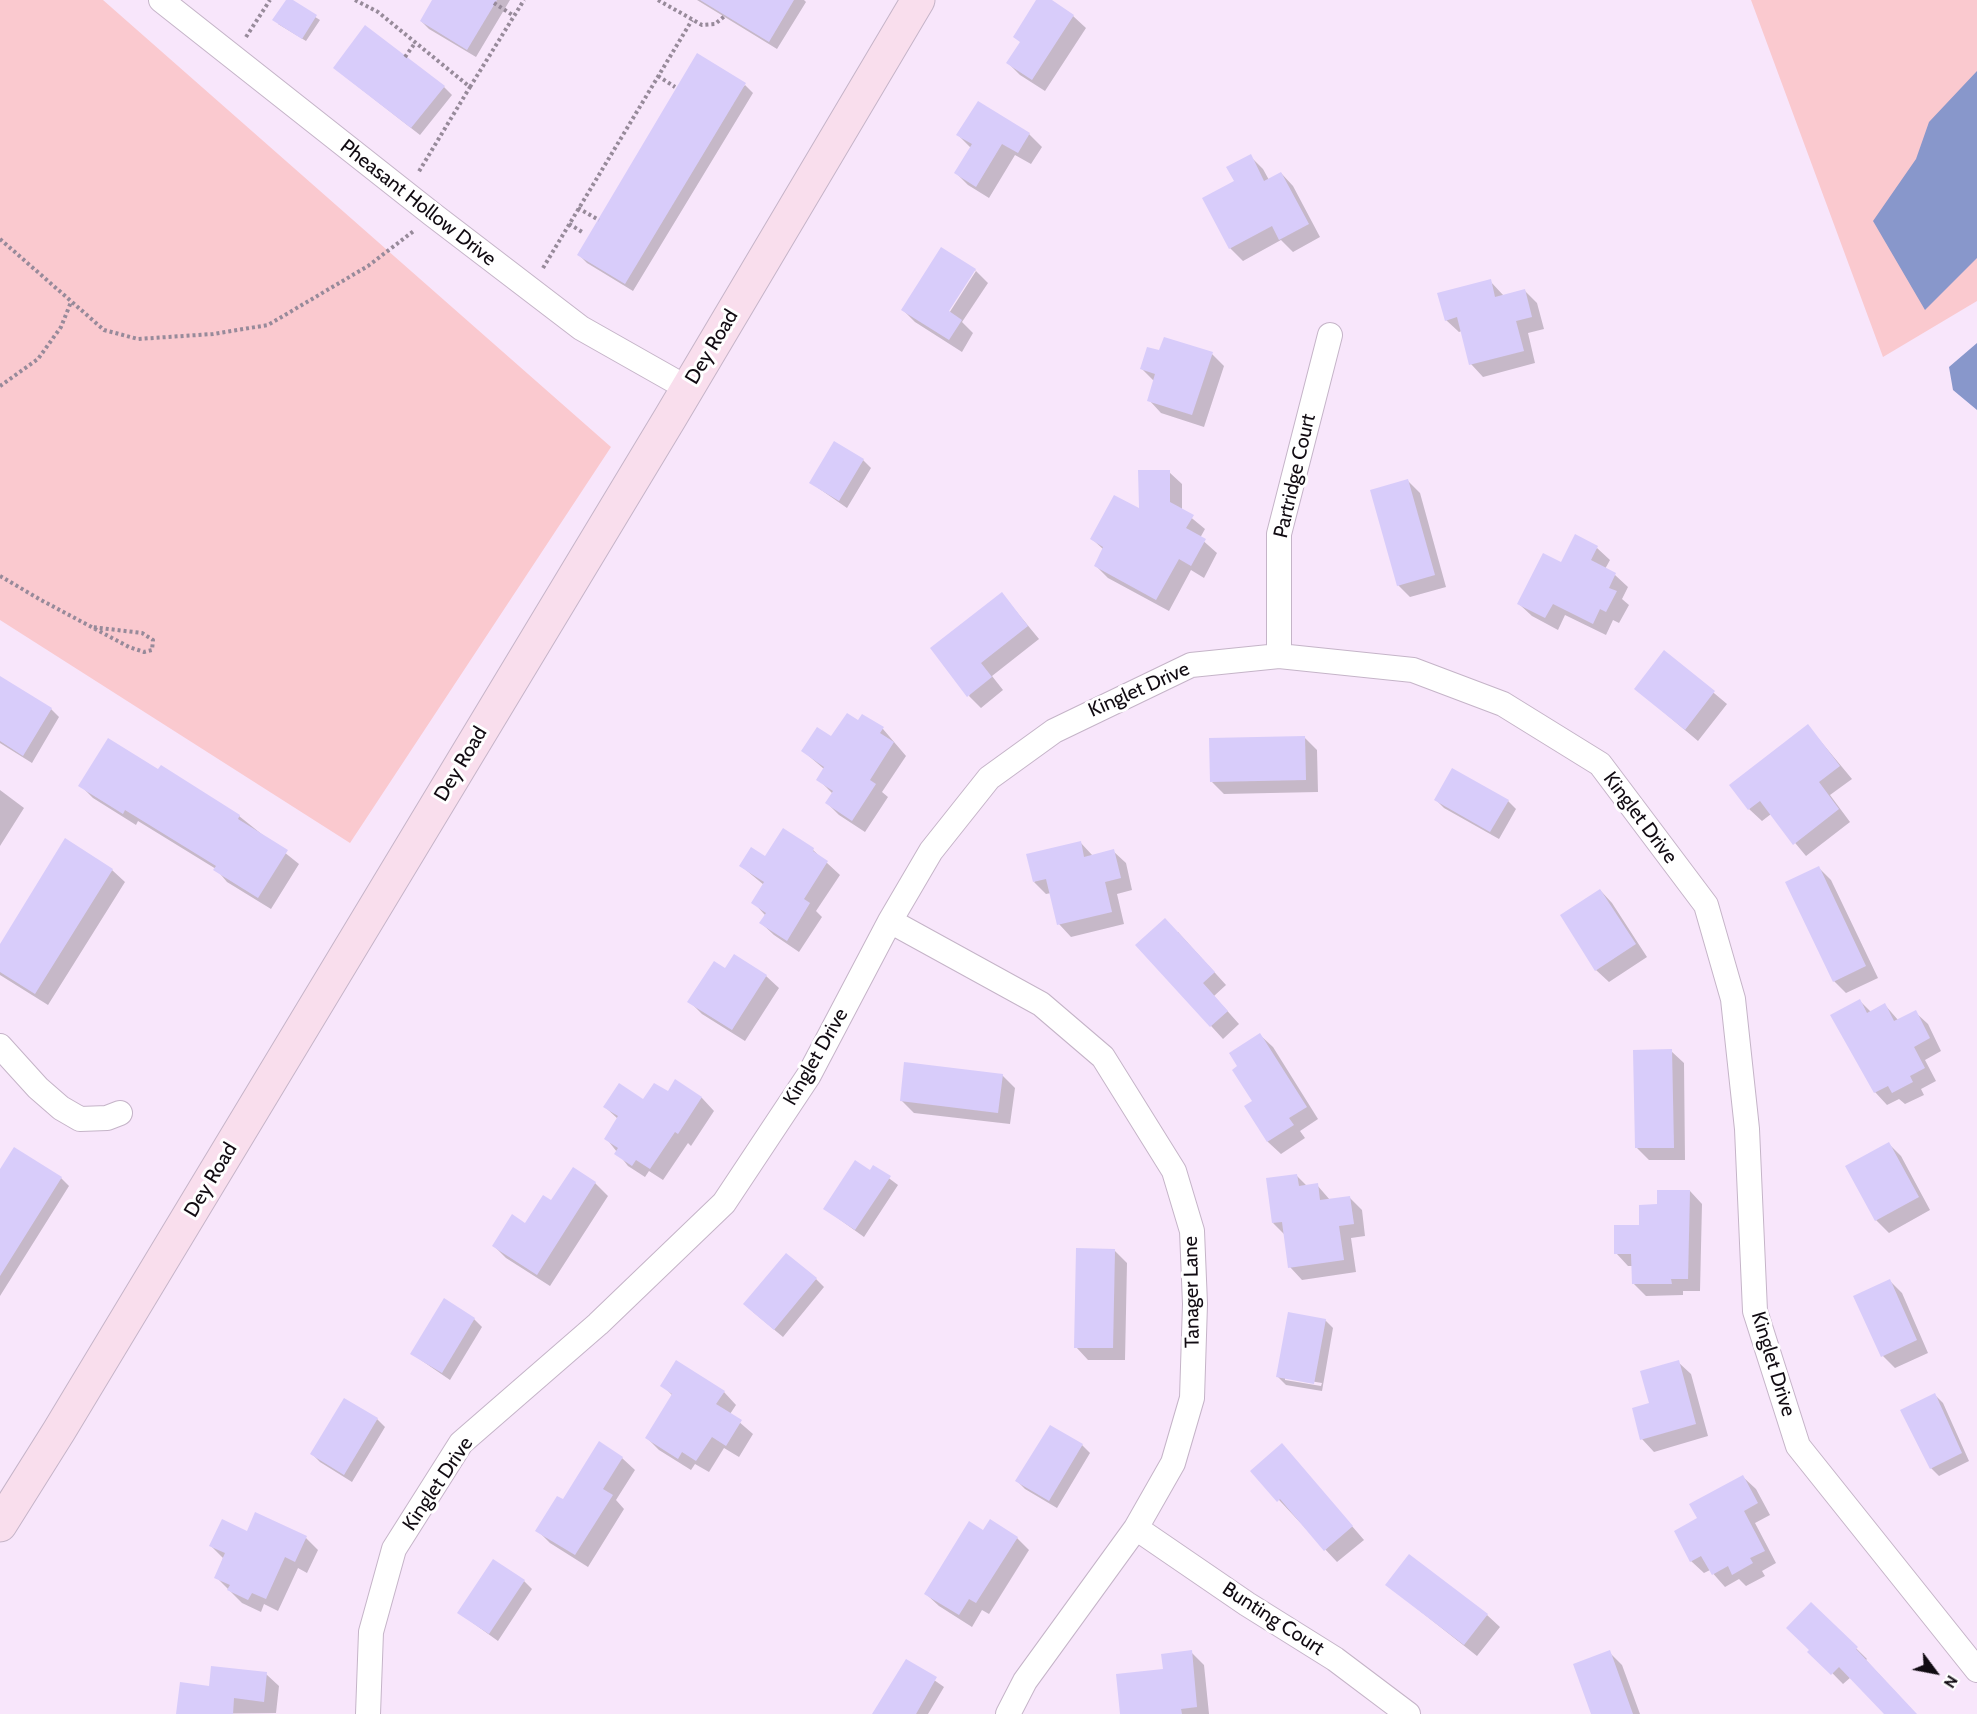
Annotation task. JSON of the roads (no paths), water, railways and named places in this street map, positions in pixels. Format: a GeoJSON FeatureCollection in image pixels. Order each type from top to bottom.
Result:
{"type":"FeatureCollection","features":[{"type":"Feature","properties":{"kind":"main road","name":"Dey Road"},"geometry":{"type":"LineString","coordinates":[[0,1525],[59,1431],[687,388],[918,0]]}},
{"type":"Feature","properties":{"kind":"street","name":"Pheasant Hollow Drive"},"geometry":{"type":"LineString","coordinates":[[161,0],[406,194],[581,328],[687,388]]}},
{"type":"Feature","properties":{"kind":"street","name":"Partridge Court"},"geometry":{"type":"LineString","coordinates":[[1279,656],[1279,534],[1330,335]]}},
{"type":"Feature","properties":{"kind":"street","name":"Kinglet Drive"},"geometry":{"type":"LineString","coordinates":[[368,1714],[371,1632],[394,1549],[460,1443],[598,1324],[724,1203],[809,1075],[890,921],[931,851],[989,778],[1054,731],[1108,702],[1191,665],[1279,656],[1413,670],[1503,704],[1600,764],[1706,905],[1733,999],[1747,1129],[1755,1311],[1798,1446],[1977,1670]]}},
{"type":"Feature","properties":{"kind":"street","name":"Tanager Lane"},"geometry":{"type":"LineString","coordinates":[[890,921],[1041,1004],[1103,1057],[1174,1171],[1192,1232],[1195,1304],[1192,1398],[1173,1463],[1136,1528],[1025,1681],[1008,1714]]}},
{"type":"Feature","properties":{"kind":"street"},"geometry":{"type":"LineString","coordinates":[[0,1046],[38,1088],[61,1108],[80,1119],[107,1118],[120,1113]]}},
{"type":"Feature","properties":{"kind":"street","name":"Bunting Court"},"geometry":{"type":"LineString","coordinates":[[1136,1528],[1247,1604],[1335,1659],[1408,1714]]}},
{"type":"Feature","properties":{"kind":"water"},"geometry":{"type":"Polygon","coordinates":[[[1977,71],[1977,258],[1925,310],[1873,221],[1916,159],[1929,122],[1977,71]]]}},
{"type":"Feature","properties":{"kind":"water"},"geometry":{"type":"Polygon","coordinates":[[[1977,343],[1977,410],[1953,390],[1949,367],[1977,343]]]}}]}
